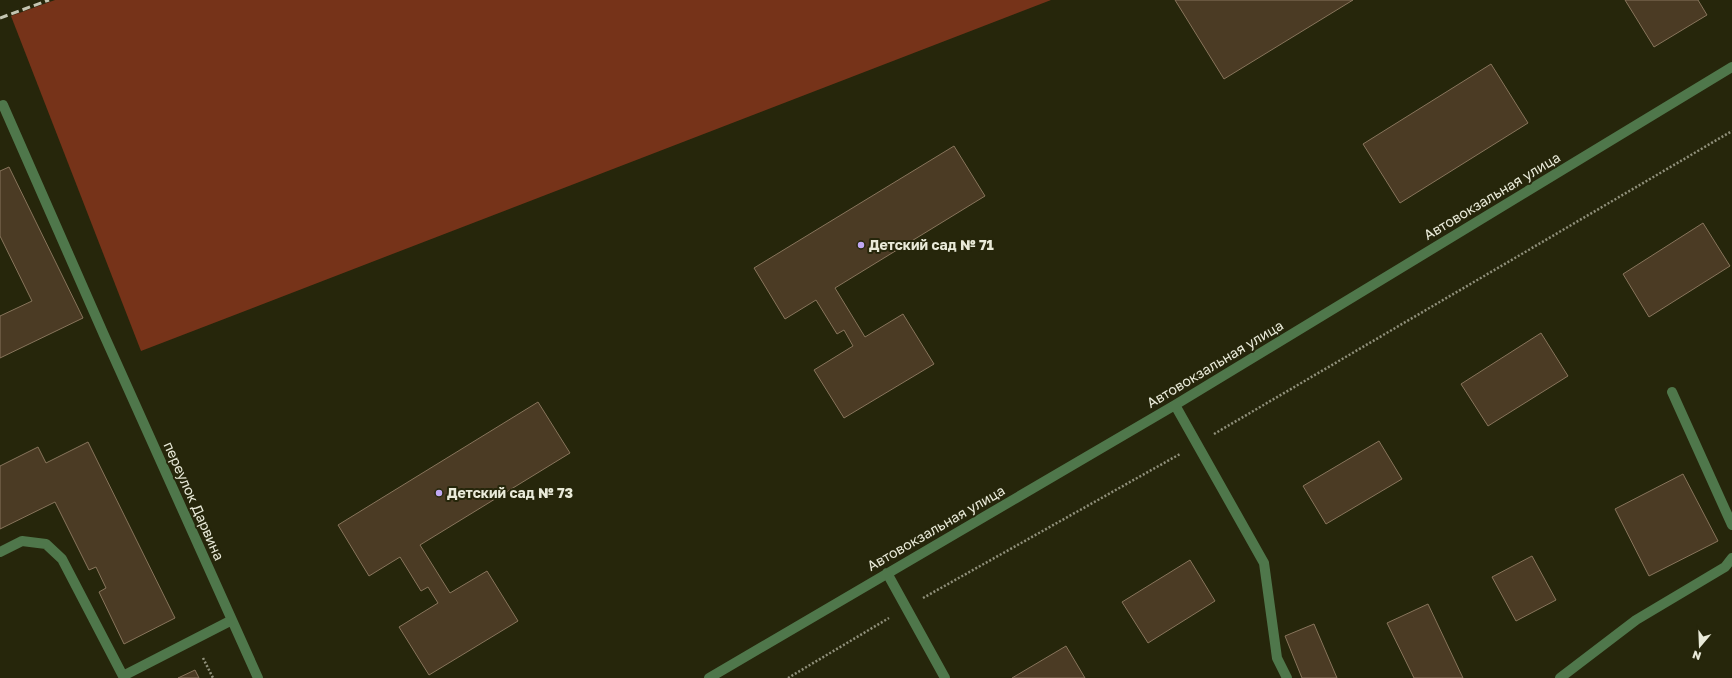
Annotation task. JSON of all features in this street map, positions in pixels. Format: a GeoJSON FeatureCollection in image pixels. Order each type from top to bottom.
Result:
{"type":"FeatureCollection","features":[{"type":"Feature","properties":{"kind":"street","name":"Автовокзальная улица"},"geometry":{"type":"LineString","coordinates":[[708,678],[1175,405],[1732,67]]}},
{"type":"Feature","properties":{"kind":"street","name":"переулок Дарвина"},"geometry":{"type":"LineString","coordinates":[[4,105],[104,335],[258,678]]}},
{"type":"Feature","properties":{"kind":"street"},"geometry":{"type":"LineString","coordinates":[[1672,392],[1732,525]]}},
{"type":"Feature","properties":{"kind":"street"},"geometry":{"type":"LineString","coordinates":[[1175,405],[1264,563],[1277,658],[1287,678]]}},
{"type":"Feature","properties":{"kind":"street"},"geometry":{"type":"LineString","coordinates":[[0,552],[22,541],[46,544],[62,559],[124,677],[232,620]]}},
{"type":"Feature","properties":{"kind":"street"},"geometry":{"type":"LineString","coordinates":[[1560,678],[1636,620],[1725,567],[1732,558]]}},
{"type":"Feature","properties":{"kind":"street"},"geometry":{"type":"LineString","coordinates":[[887,573],[945,678]]}},
{"type":"Feature","properties":{"kind":"path"},"geometry":{"type":"LineString","coordinates":[[788,678],[907,607],[1197,444],[1732,131]]}},
{"type":"Feature","properties":{"kind":"shaded area"},"geometry":{"type":"Polygon","coordinates":[[[55,0],[1051,0],[141,351],[11,16],[55,0]]]}},
{"type":"Feature","properties":{"kind":"building"},"geometry":{"type":"Polygon","coordinates":[[[1175,0],[1353,0],[1224,79],[1175,0]]]}},
{"type":"Feature","properties":{"kind":"building"},"geometry":{"type":"Polygon","coordinates":[[[1625,0],[1698,0],[1707,15],[1654,47],[1625,0]]]}},
{"type":"Feature","properties":{"kind":"building"},"geometry":{"type":"Polygon","coordinates":[[[1491,64],[1528,123],[1400,203],[1363,144],[1491,64]]]}},
{"type":"Feature","properties":{"kind":"building"},"geometry":{"type":"Polygon","coordinates":[[[954,146],[985,196],[835,288],[865,337],[903,314],[934,364],[844,418],[814,370],[853,346],[844,330],[837,334],[816,300],[785,319],[754,268],[954,146]]]}},
{"type":"Feature","properties":{"kind":"building"},"geometry":{"type":"Polygon","coordinates":[[[9,167],[83,318],[0,358],[0,316],[32,301],[0,236],[0,171],[9,167]]]}},
{"type":"Feature","properties":{"kind":"building"},"geometry":{"type":"Polygon","coordinates":[[[1703,223],[1730,266],[1649,317],[1623,274],[1703,223]]]}},
{"type":"Feature","properties":{"kind":"building"},"geometry":{"type":"Polygon","coordinates":[[[1541,333],[1568,376],[1488,426],[1461,384],[1541,333]]]}},
{"type":"Feature","properties":{"kind":"building"},"geometry":{"type":"Polygon","coordinates":[[[538,402],[570,453],[420,545],[450,593],[487,571],[518,621],[429,675],[399,627],[438,603],[428,587],[421,591],[400,557],[369,576],[338,525],[538,402]]]}},
{"type":"Feature","properties":{"kind":"building"},"geometry":{"type":"Polygon","coordinates":[[[1379,441],[1402,479],[1326,524],[1303,486],[1379,441]]]}},
{"type":"Feature","properties":{"kind":"building"},"geometry":{"type":"Polygon","coordinates":[[[88,442],[175,618],[124,644],[99,592],[106,588],[96,567],[89,570],[55,502],[0,529],[0,466],[38,447],[46,463],[88,442]]]}},
{"type":"Feature","properties":{"kind":"building"},"geometry":{"type":"Polygon","coordinates":[[[1683,474],[1718,541],[1649,576],[1615,509],[1683,474]]]}},
{"type":"Feature","properties":{"kind":"building"},"geometry":{"type":"Polygon","coordinates":[[[1532,556],[1556,600],[1516,621],[1492,577],[1532,556]]]}},
{"type":"Feature","properties":{"kind":"building"},"geometry":{"type":"Polygon","coordinates":[[[1190,560],[1215,601],[1148,643],[1122,602],[1190,560]]]}},
{"type":"Feature","properties":{"kind":"building"},"geometry":{"type":"Polygon","coordinates":[[[1428,604],[1463,678],[1414,678],[1387,623],[1428,604]]]}},
{"type":"Feature","properties":{"kind":"building"},"geometry":{"type":"Polygon","coordinates":[[[1314,624],[1337,678],[1302,678],[1285,636],[1314,624]]]}},
{"type":"Feature","properties":{"kind":"building"},"geometry":{"type":"Polygon","coordinates":[[[1066,646],[1085,678],[1012,678],[1066,646]]]}},
{"type":"Feature","properties":{"kind":"building"},"geometry":{"type":"Polygon","coordinates":[[[195,670],[199,678],[178,678],[195,670]]]}},
{"type":"Feature","properties":{"kind":"railway"},"geometry":{"type":"LineString","coordinates":[[0,18],[49,0]]}},
{"type":"Feature","properties":{"kind":"place","name":"Детский сад № 71"},"geometry":{"type":"Point","coordinates":[861,245]}},
{"type":"Feature","properties":{"kind":"place","name":"Детский сад № 73"},"geometry":{"type":"Point","coordinates":[439,493]}}]}
